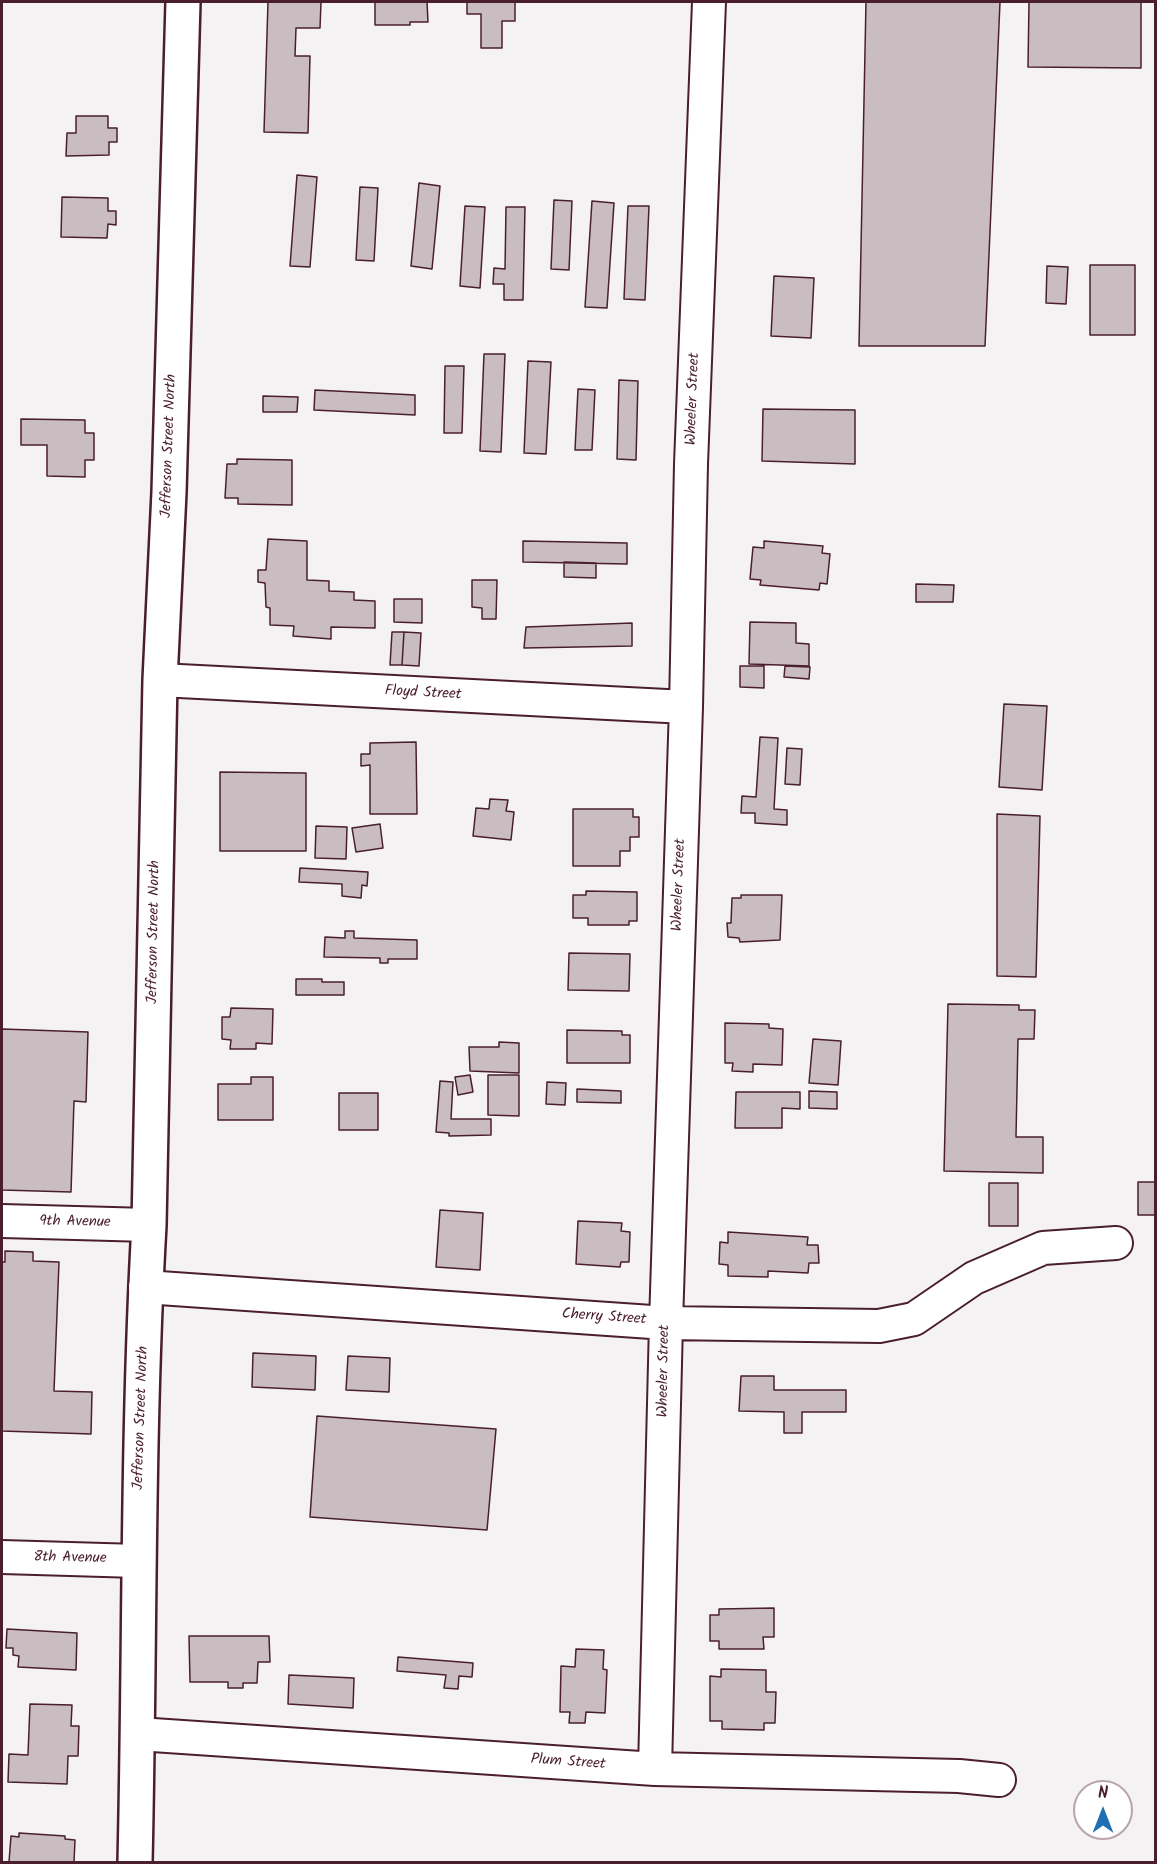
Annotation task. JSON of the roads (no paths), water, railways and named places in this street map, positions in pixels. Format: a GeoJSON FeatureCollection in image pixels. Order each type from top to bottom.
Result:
{"type":"FeatureCollection","features":[{"type":"Feature","properties":{"kind":"main road","name":"Jefferson Street North"},"geometry":{"type":"LineString","coordinates":[[135,1863],[138,1560],[149,1225],[160,680],[169,492],[183,2]]}},
{"type":"Feature","properties":{"kind":"street","name":"Wheeler Street"},"geometry":{"type":"LineString","coordinates":[[655,1769],[691,464],[709,2]]}},
{"type":"Feature","properties":{"kind":"street","name":"Floyd Street"},"geometry":{"type":"LineString","coordinates":[[160,680],[686,707]]}},
{"type":"Feature","properties":{"kind":"street","name":"9th Avenue"},"geometry":{"type":"LineString","coordinates":[[2,1221],[149,1225]]}},
{"type":"Feature","properties":{"kind":"street","name":"Cherry Street"},"geometry":{"type":"LineString","coordinates":[[146,1287],[666,1323],[879,1326],[914,1319],[974,1278],[1043,1248],[1116,1243]]}},
{"type":"Feature","properties":{"kind":"street","name":"8th Avenue"},"geometry":{"type":"LineString","coordinates":[[2,1557],[138,1560]]}},
{"type":"Feature","properties":{"kind":"street","name":"Plum Street"},"geometry":{"type":"LineString","coordinates":[[138,1734],[655,1769],[958,1776],[999,1780]]}}]}
